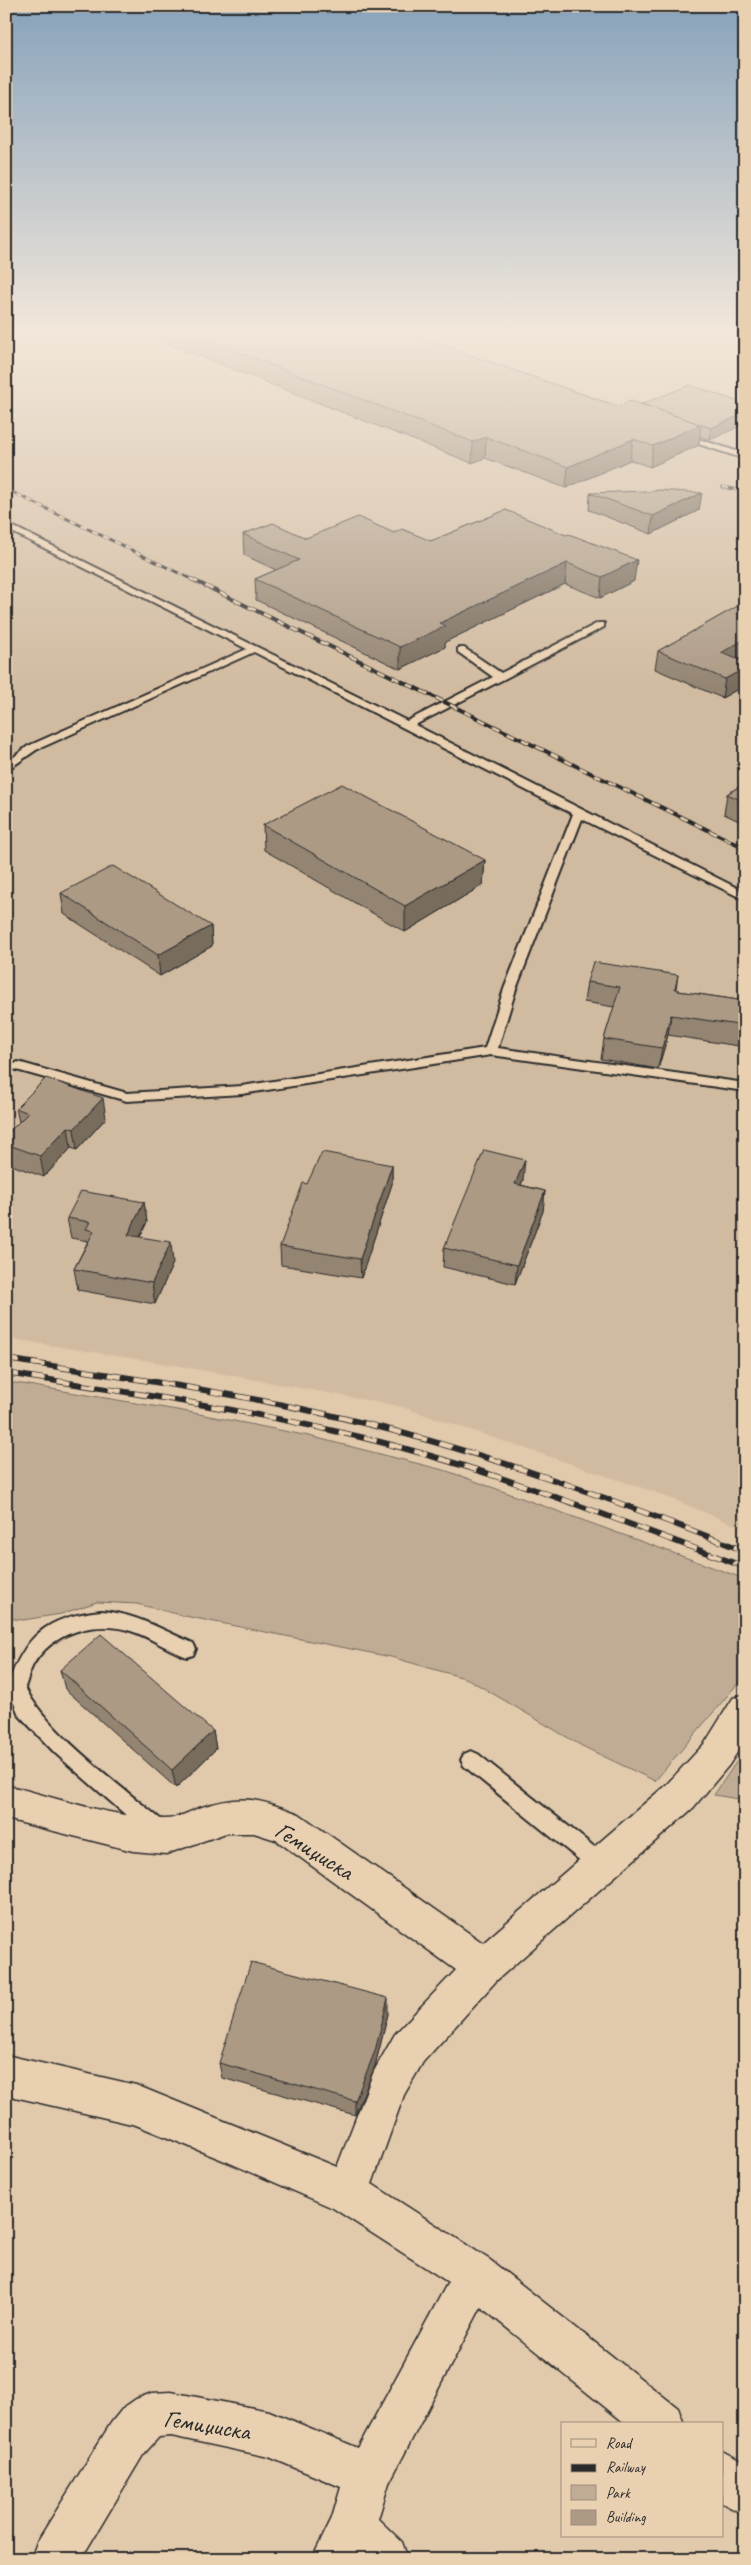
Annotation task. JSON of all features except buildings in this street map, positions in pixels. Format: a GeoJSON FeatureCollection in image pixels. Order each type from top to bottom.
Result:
{"type":"FeatureCollection","features":[{"type":"Feature","properties":{"kind":"street"},"geometry":{"type":"LineString","coordinates":[[348,2193],[388,2085],[409,2048],[484,1967],[680,1796],[717,1754],[745,1710]]}},
{"type":"Feature","properties":{"kind":"street","name":"Гемиџиска"},"geometry":{"type":"LineString","coordinates":[[6,1802],[134,1834],[166,1838],[226,1816],[254,1816],[286,1826],[484,1967]]}},
{"type":"Feature","properties":{"kind":"street"},"geometry":{"type":"LineString","coordinates":[[6,2075],[136,2105],[239,2146],[348,2193],[475,2275],[659,2422]]}},
{"type":"Feature","properties":{"kind":"street"},"geometry":{"type":"LineString","coordinates":[[384,2559],[344,2543],[368,2475],[475,2275]]}},
{"type":"Feature","properties":{"kind":"street","name":"Гемиџиска"},"geometry":{"type":"LineString","coordinates":[[54,2559],[128,2439],[139,2424],[152,2415],[171,2414],[270,2434],[368,2475]]}},
{"type":"Feature","properties":{"kind":"street"},"geometry":{"type":"LineString","coordinates":[[724,2476],[745,2492]]}},
{"type":"Feature","properties":{"kind":"lane"},"geometry":{"type":"LineString","coordinates":[[727,451],[745,457]]}},
{"type":"Feature","properties":{"kind":"lane"},"geometry":{"type":"LineString","coordinates":[[6,526],[745,897]]}},
{"type":"Feature","properties":{"kind":"lane"},"geometry":{"type":"LineString","coordinates":[[406,726],[601,624]]}},
{"type":"Feature","properties":{"kind":"lane"},"geometry":{"type":"LineString","coordinates":[[6,768],[32,748],[254,649]]}},
{"type":"Feature","properties":{"kind":"lane"},"geometry":{"type":"LineString","coordinates":[[462,650],[500,677]]}},
{"type":"Feature","properties":{"kind":"lane"},"geometry":{"type":"LineString","coordinates":[[491,1051],[510,989],[579,813]]}},
{"type":"Feature","properties":{"kind":"lane"},"geometry":{"type":"LineString","coordinates":[[18,1066],[127,1097],[242,1090],[491,1051],[745,1087]]}},
{"type":"Feature","properties":{"kind":"lane"},"geometry":{"type":"LineString","coordinates":[[166,1838],[62,1747],[26,1709],[16,1687],[25,1661],[42,1642],[61,1628],[86,1619],[107,1618],[131,1624],[186,1649]]}},
{"type":"Feature","properties":{"kind":"lane"},"geometry":{"type":"LineString","coordinates":[[471,1760],[600,1864]]}},
{"type":"Feature","properties":{"kind":"shaded area"},"geometry":{"type":"Polygon","coordinates":[[[6,451],[745,451],[745,1529],[657,1493],[399,1406],[179,1366],[6,1338],[6,451]]]}},
{"type":"Feature","properties":{"kind":"green space"},"geometry":{"type":"Polygon","coordinates":[[[6,1383],[16,1383],[189,1412],[309,1436],[447,1471],[745,1579],[745,1675],[655,1781],[582,1746],[468,1679],[391,1657],[185,1616],[137,1604],[97,1602],[61,1614],[23,1620],[6,1618],[6,1383]]]}},
{"type":"Feature","properties":{"kind":"green space"},"geometry":{"type":"Polygon","coordinates":[[[745,1749],[745,1800],[714,1795],[745,1749]]]}},
{"type":"Feature","properties":{"kind":"railway"},"geometry":{"type":"LineString","coordinates":[[723,487],[745,491]]}},
{"type":"Feature","properties":{"kind":"railway"},"geometry":{"type":"LineString","coordinates":[[6,489],[193,580]]}},
{"type":"Feature","properties":{"kind":"railway"},"geometry":{"type":"LineString","coordinates":[[191,579],[745,848]]}},
{"type":"Feature","properties":{"kind":"railway"},"geometry":{"type":"LineString","coordinates":[[6,1359],[225,1394],[355,1421],[454,1448],[552,1479],[745,1551]]}},
{"type":"Feature","properties":{"kind":"railway"},"geometry":{"type":"LineString","coordinates":[[6,1373],[259,1415],[394,1446],[496,1476],[745,1567]]}}]}
